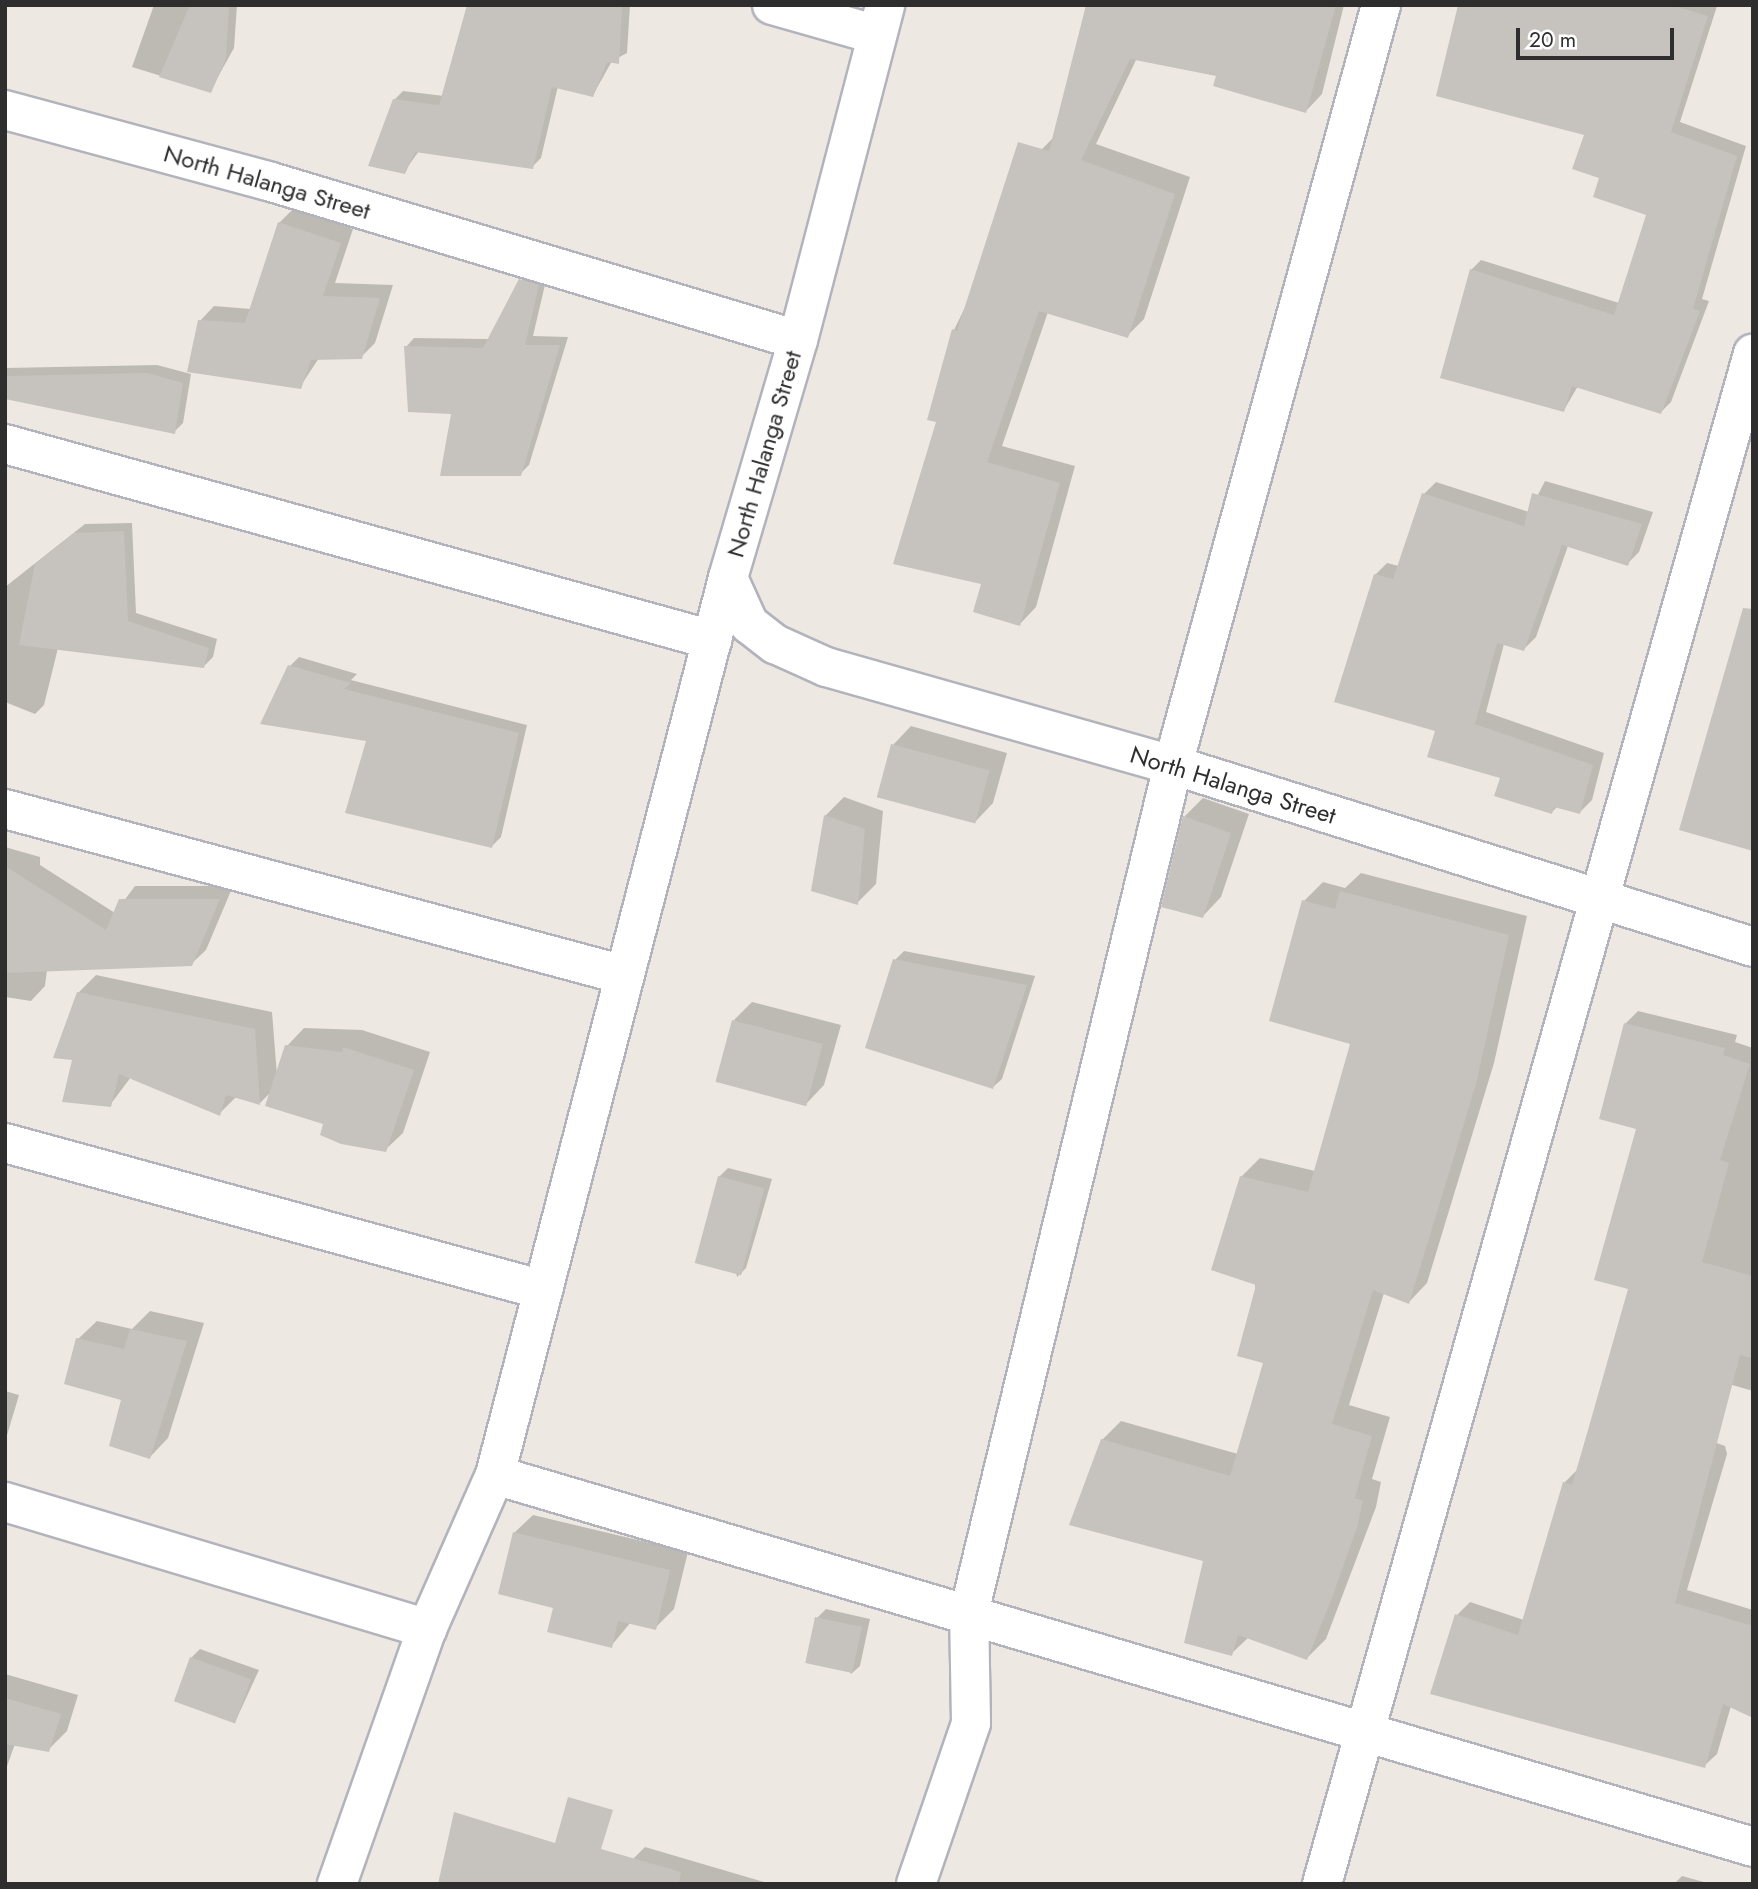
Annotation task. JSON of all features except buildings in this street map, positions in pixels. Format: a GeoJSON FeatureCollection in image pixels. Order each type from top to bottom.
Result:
{"type":"FeatureCollection","features":[{"type":"Feature","properties":{"kind":"street"},"geometry":{"type":"LineString","coordinates":[[772,5],[881,20],[798,340]]}},
{"type":"Feature","properties":{"kind":"street"},"geometry":{"type":"LineString","coordinates":[[916,1884],[971,1723],[969,1613],[1173,765],[1381,5]]}},
{"type":"Feature","properties":{"kind":"street","name":"North Halanga Street"},"geometry":{"type":"LineString","coordinates":[[5,110],[268,181],[798,340],[727,578],[749,624],[775,644],[826,667],[1173,765],[1600,903],[1753,947]]}},
{"type":"Feature","properties":{"kind":"street"},"geometry":{"type":"LineString","coordinates":[[1322,1884],[1600,903],[1741,441],[1753,354]]}},
{"type":"Feature","properties":{"kind":"street"},"geometry":{"type":"LineString","coordinates":[[5,444],[712,640]]}},
{"type":"Feature","properties":{"kind":"street"},"geometry":{"type":"LineString","coordinates":[[337,1884],[427,1629],[495,1475],[727,578]]}},
{"type":"Feature","properties":{"kind":"street"},"geometry":{"type":"LineString","coordinates":[[5,809],[624,975]]}},
{"type":"Feature","properties":{"kind":"street"},"geometry":{"type":"LineString","coordinates":[[5,1143],[543,1290]]}},
{"type":"Feature","properties":{"kind":"street"},"geometry":{"type":"LineString","coordinates":[[495,1475],[1753,1847]]}},
{"type":"Feature","properties":{"kind":"street"},"geometry":{"type":"LineString","coordinates":[[5,1502],[427,1629]]}}]}
